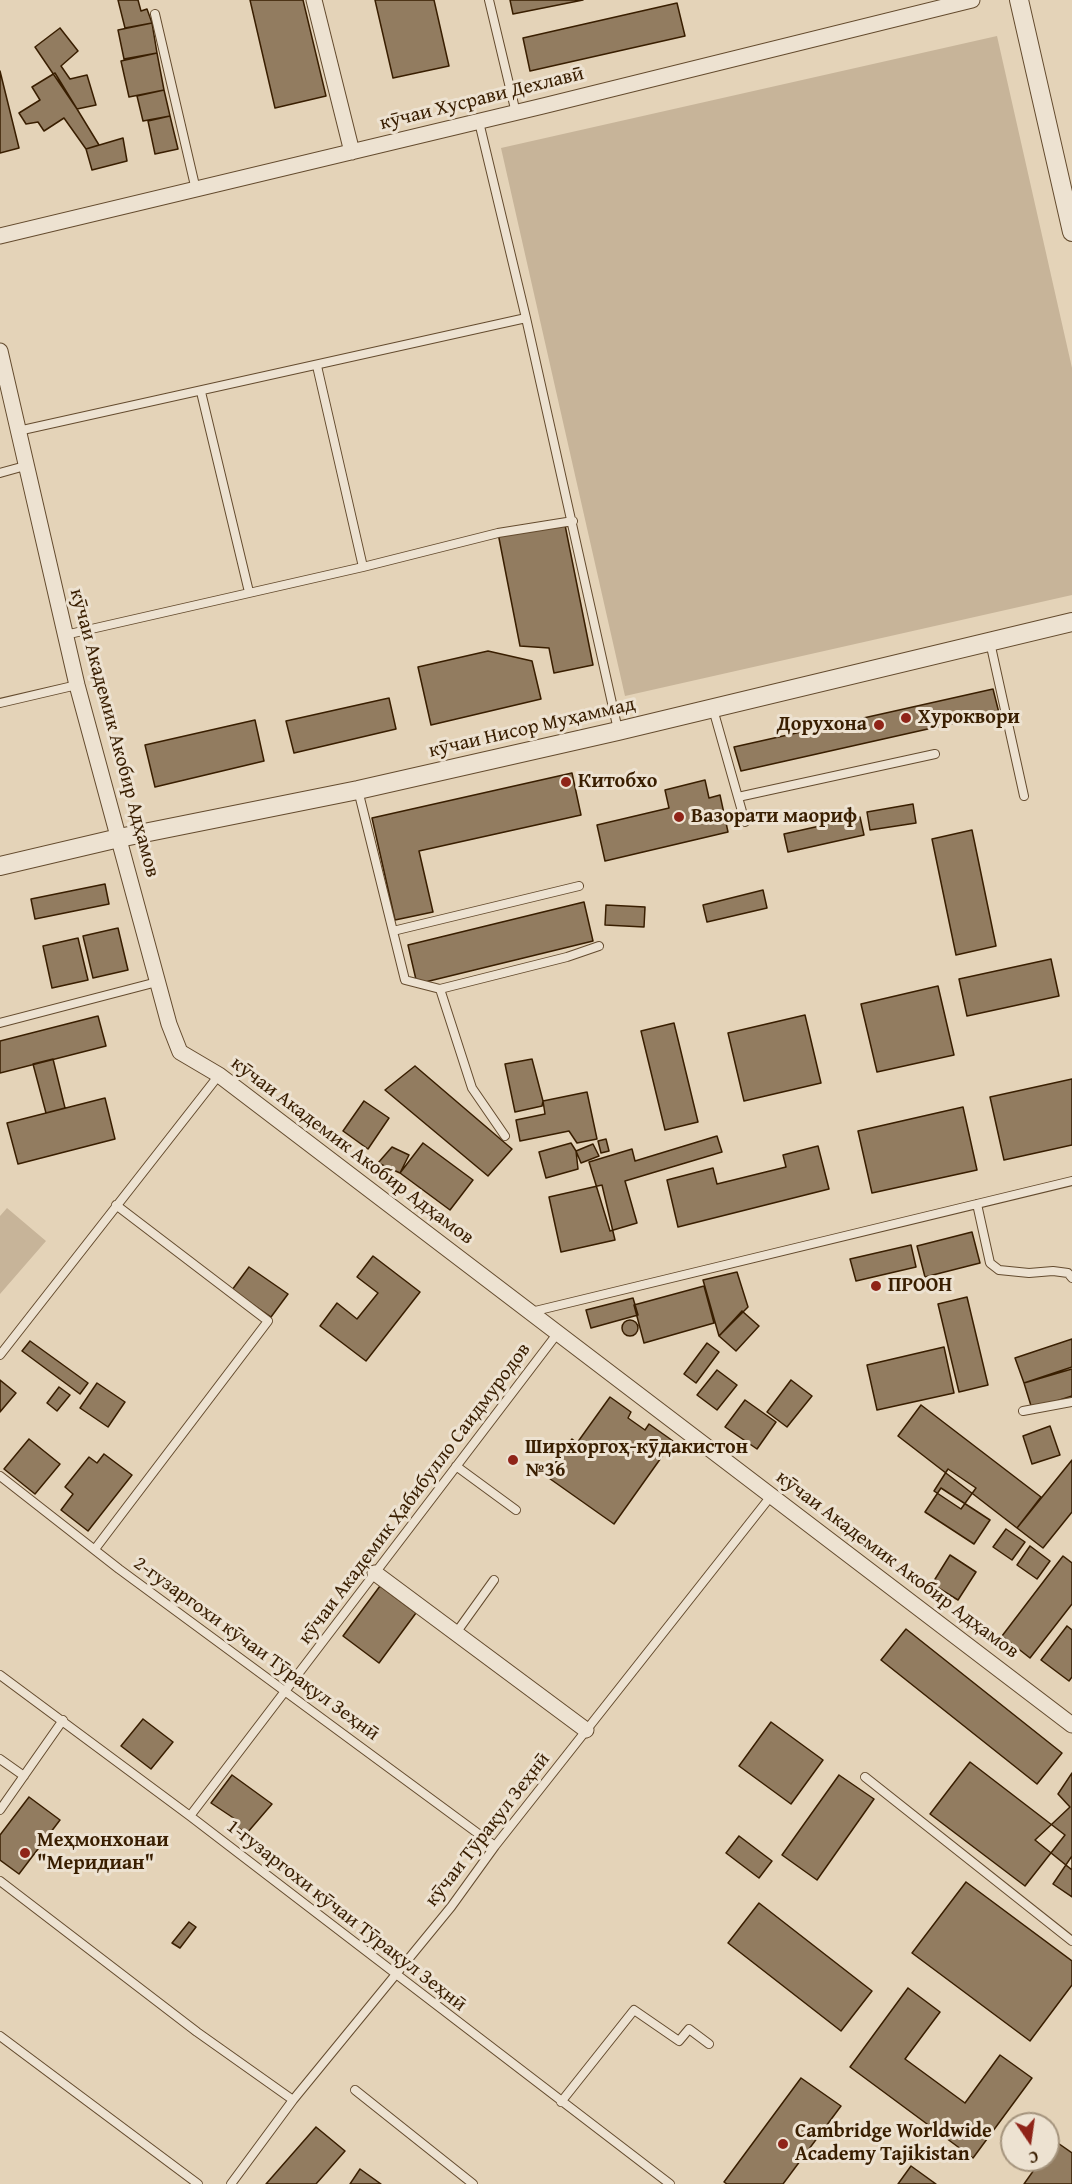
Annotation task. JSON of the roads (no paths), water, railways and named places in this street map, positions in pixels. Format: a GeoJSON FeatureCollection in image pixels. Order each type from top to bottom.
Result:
{"type":"FeatureCollection","features":[{"type":"Feature","properties":{"kind":"street"},"geometry":{"type":"LineString","coordinates":[[314,0],[352,152]]}},
{"type":"Feature","properties":{"kind":"street","name":"кӯчаи Хусрави Дехлавӣ"},"geometry":{"type":"LineString","coordinates":[[0,236],[479,122],[972,0]]}},
{"type":"Feature","properties":{"kind":"street"},"geometry":{"type":"LineString","coordinates":[[1019,0],[1069,205],[1072,232]]}},
{"type":"Feature","properties":{"kind":"street","name":"кӯчаи Академик Акобир Адҳамов"},"geometry":{"type":"LineString","coordinates":[[0,351],[16,431],[64,635],[168,1024],[180,1052],[219,1076],[1072,1725]]}},
{"type":"Feature","properties":{"kind":"street","name":"кӯчаи Нисор Муҳаммад"},"geometry":{"type":"LineString","coordinates":[[0,866],[119,838],[358,790],[618,731],[1072,622]]}},
{"type":"Feature","properties":{"kind":"street"},"geometry":{"type":"LineString","coordinates":[[375,1573],[586,1730]]}},
{"type":"Feature","properties":{"kind":"lane"},"geometry":{"type":"LineString","coordinates":[[489,0],[516,113]]}},
{"type":"Feature","properties":{"kind":"lane"},"geometry":{"type":"LineString","coordinates":[[156,14],[196,190]]}},
{"type":"Feature","properties":{"kind":"lane"},"geometry":{"type":"LineString","coordinates":[[479,122],[573,521],[618,731]]}},
{"type":"Feature","properties":{"kind":"lane"},"geometry":{"type":"LineString","coordinates":[[16,431],[201,392],[526,318]]}},
{"type":"Feature","properties":{"kind":"lane"},"geometry":{"type":"LineString","coordinates":[[317,366],[363,567]]}},
{"type":"Feature","properties":{"kind":"lane"},"geometry":{"type":"LineString","coordinates":[[201,392],[249,592]]}},
{"type":"Feature","properties":{"kind":"lane"},"geometry":{"type":"LineString","coordinates":[[0,472],[26,466]]}},
{"type":"Feature","properties":{"kind":"lane"},"geometry":{"type":"LineString","coordinates":[[64,635],[363,567],[498,533],[573,521]]}},
{"type":"Feature","properties":{"kind":"lane"},"geometry":{"type":"LineString","coordinates":[[990,640],[1024,796]]}},
{"type":"Feature","properties":{"kind":"lane"},"geometry":{"type":"LineString","coordinates":[[0,703],[77,685]]}},
{"type":"Feature","properties":{"kind":"lane"},"geometry":{"type":"LineString","coordinates":[[713,709],[745,822]]}},
{"type":"Feature","properties":{"kind":"lane"},"geometry":{"type":"LineString","coordinates":[[738,797],[935,754]]}},
{"type":"Feature","properties":{"kind":"lane"},"geometry":{"type":"LineString","coordinates":[[358,790],[405,980],[440,989],[567,957],[599,946]]}},
{"type":"Feature","properties":{"kind":"lane"},"geometry":{"type":"LineString","coordinates":[[393,931],[579,886]]}},
{"type":"Feature","properties":{"kind":"lane"},"geometry":{"type":"LineString","coordinates":[[0,1023],[158,982]]}},
{"type":"Feature","properties":{"kind":"lane"},"geometry":{"type":"LineString","coordinates":[[440,989],[472,1088],[505,1136]]}},
{"type":"Feature","properties":{"kind":"lane"},"geometry":{"type":"LineString","coordinates":[[0,1355],[219,1076]]}},
{"type":"Feature","properties":{"kind":"lane"},"geometry":{"type":"LineString","coordinates":[[530,1312],[1072,1181]]}},
{"type":"Feature","properties":{"kind":"lane"},"geometry":{"type":"LineString","coordinates":[[977,1204],[990,1263],[999,1270],[1029,1274],[1053,1270],[1068,1273],[1072,1278]]}},
{"type":"Feature","properties":{"kind":"lane"},"geometry":{"type":"LineString","coordinates":[[95,1549],[268,1321],[116,1205]]}},
{"type":"Feature","properties":{"kind":"lane","name":"кӯчаи Академик Ҳабибулло Саидмуродов"},"geometry":{"type":"LineString","coordinates":[[190,1816],[557,1334]]}},
{"type":"Feature","properties":{"kind":"lane"},"geometry":{"type":"LineString","coordinates":[[1023,1411],[1072,1401]]}},
{"type":"Feature","properties":{"kind":"lane"},"geometry":{"type":"LineString","coordinates":[[456,1466],[516,1510]]}},
{"type":"Feature","properties":{"kind":"lane","name":"2-гузаргохи кӯчаи Тӯрақул Зеҳнӣ"},"geometry":{"type":"LineString","coordinates":[[0,1476],[495,1846]]}},
{"type":"Feature","properties":{"kind":"lane","name":"кӯчаи Тӯрақул Зеҳнӣ"},"geometry":{"type":"LineString","coordinates":[[231,2184],[293,2100],[451,1907],[495,1846],[771,1496]]}},
{"type":"Feature","properties":{"kind":"lane"},"geometry":{"type":"LineString","coordinates":[[456,1633],[494,1580]]}},
{"type":"Feature","properties":{"kind":"lane","name":"1-гузаргохи кӯчаи Тӯрақул Зеҳнӣ"},"geometry":{"type":"LineString","coordinates":[[0,1675],[190,1816],[670,2184]]}},
{"type":"Feature","properties":{"kind":"lane"},"geometry":{"type":"LineString","coordinates":[[0,1810],[63,1720]]}},
{"type":"Feature","properties":{"kind":"lane"},"geometry":{"type":"LineString","coordinates":[[0,1759],[24,1776]]}},
{"type":"Feature","properties":{"kind":"lane"},"geometry":{"type":"LineString","coordinates":[[865,1777],[1072,1941]]}},
{"type":"Feature","properties":{"kind":"lane"},"geometry":{"type":"LineString","coordinates":[[0,1881],[197,2032],[293,2100]]}},
{"type":"Feature","properties":{"kind":"lane"},"geometry":{"type":"LineString","coordinates":[[561,2102],[634,2010],[679,2042],[689,2029],[709,2044]]}},
{"type":"Feature","properties":{"kind":"lane"},"geometry":{"type":"LineString","coordinates":[[0,2036],[198,2184]]}},
{"type":"Feature","properties":{"kind":"lane"},"geometry":{"type":"LineString","coordinates":[[355,2090],[473,2184]]}},
{"type":"Feature","properties":{"kind":"place","name":"Хуроквори"},"geometry":{"type":"Point","coordinates":[906,718]}},
{"type":"Feature","properties":{"kind":"place","name":"Дорухона"},"geometry":{"type":"Point","coordinates":[879,725]}},
{"type":"Feature","properties":{"kind":"place","name":"Китобхо"},"geometry":{"type":"Point","coordinates":[566,782]}},
{"type":"Feature","properties":{"kind":"place","name":"Вазорати маориф"},"geometry":{"type":"Point","coordinates":[679,817]}},
{"type":"Feature","properties":{"kind":"place","name":"ПРООН"},"geometry":{"type":"Point","coordinates":[876,1286]}},
{"type":"Feature","properties":{"kind":"place","name":"Ширхоргоҳ-кӯдакистон №36"},"geometry":{"type":"Point","coordinates":[513,1460]}},
{"type":"Feature","properties":{"kind":"place","name":"Меҳмонхонаи \"Меридиан\""},"geometry":{"type":"Point","coordinates":[25,1853]}},
{"type":"Feature","properties":{"kind":"place","name":"Cambridge Worldwide Academy Tajikistan"},"geometry":{"type":"Point","coordinates":[783,2144]}}]}
